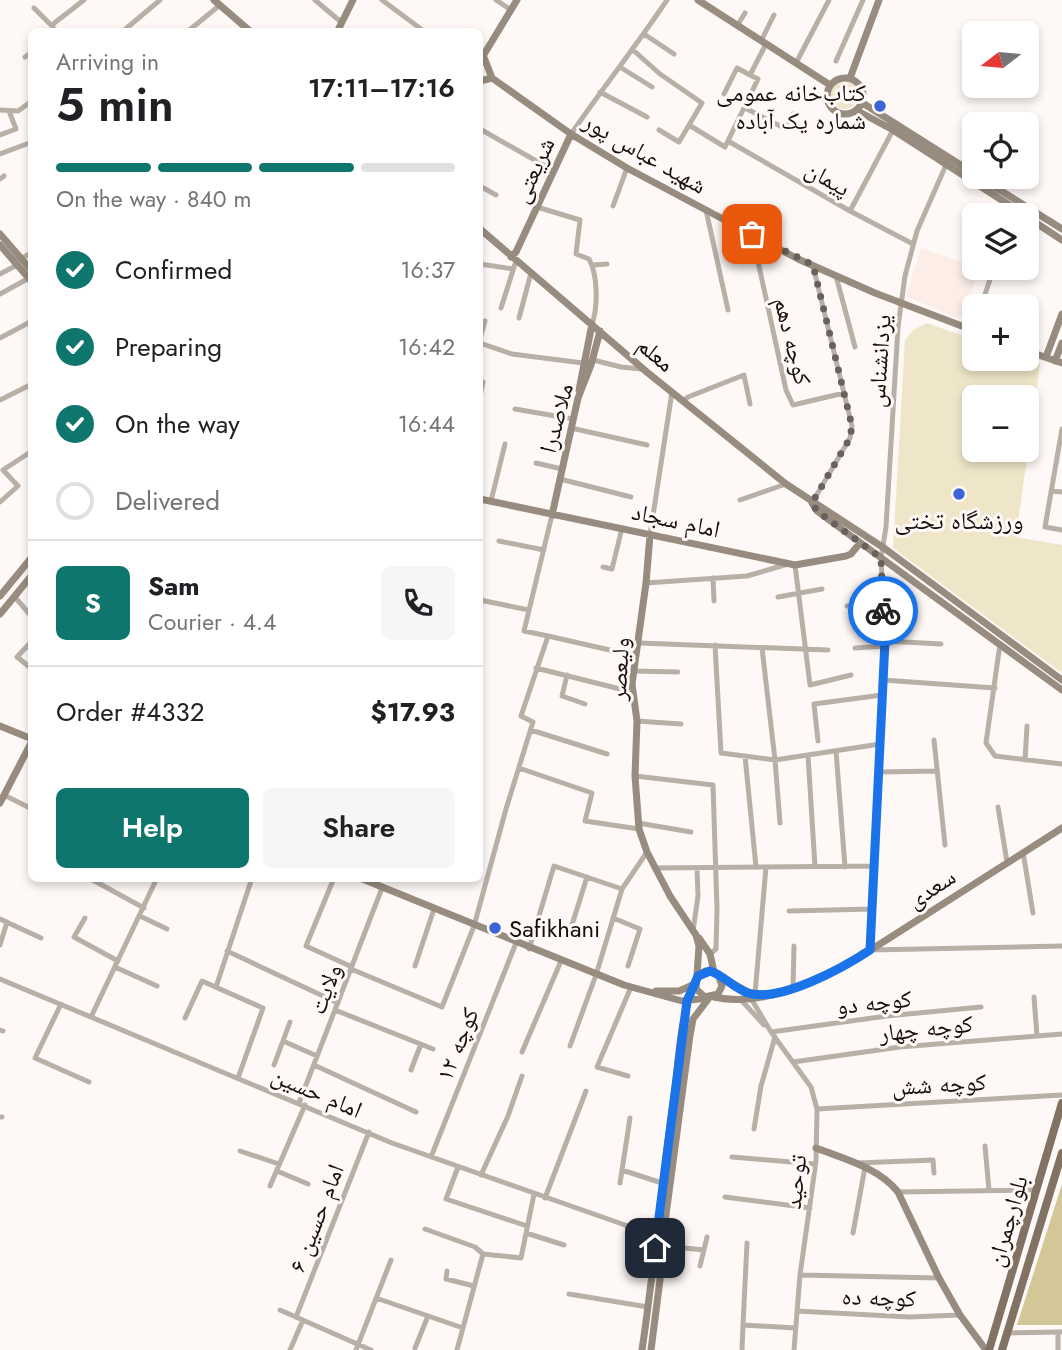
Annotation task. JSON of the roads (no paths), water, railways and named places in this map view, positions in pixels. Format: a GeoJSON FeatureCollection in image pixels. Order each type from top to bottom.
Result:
{"type":"FeatureCollection","features":[{"type":"Feature","properties":{"kind":"main road","name":"بلوارچمران"},"geometry":{"type":"LineString","coordinates":[[987,1350],[1062,1102]]}},
{"type":"Feature","properties":{"kind":"main road","name":"بلوارچمران"},"geometry":{"type":"LineString","coordinates":[[1002,1350],[1062,1153]]}},
{"type":"Feature","properties":{"kind":"street"},"geometry":{"type":"LineString","coordinates":[[53,28],[53,24],[84,0]]}},
{"type":"Feature","properties":{"kind":"street"},"geometry":{"type":"LineString","coordinates":[[127,28],[160,0]]}},
{"type":"Feature","properties":{"kind":"street"},"geometry":{"type":"LineString","coordinates":[[315,0],[341,22]]}},
{"type":"Feature","properties":{"kind":"street"},"geometry":{"type":"LineString","coordinates":[[339,28],[353,0]]}},
{"type":"Feature","properties":{"kind":"street"},"geometry":{"type":"LineString","coordinates":[[382,0],[416,28]]}},
{"type":"Feature","properties":{"kind":"street"},"geometry":{"type":"LineString","coordinates":[[496,0],[511,10]]}},
{"type":"Feature","properties":{"kind":"street"},"geometry":{"type":"LineString","coordinates":[[483,54],[517,0]]}},
{"type":"Feature","properties":{"kind":"street","name":"شریعتی"},"geometry":{"type":"LineString","coordinates":[[514,262],[571,134],[667,0]]}},
{"type":"Feature","properties":{"kind":"street"},"geometry":{"type":"LineString","coordinates":[[698,0],[830,85]]}},
{"type":"Feature","properties":{"kind":"street"},"geometry":{"type":"LineString","coordinates":[[796,63],[828,0]]}},
{"type":"Feature","properties":{"kind":"street"},"geometry":{"type":"LineString","coordinates":[[836,61],[863,0]]}},
{"type":"Feature","properties":{"kind":"street"},"geometry":{"type":"LineString","coordinates":[[850,78],[879,0]]}},
{"type":"Feature","properties":{"kind":"street"},"geometry":{"type":"LineString","coordinates":[[191,28],[217,2],[246,28]]}},
{"type":"Feature","properties":{"kind":"street"},"geometry":{"type":"LineString","coordinates":[[34,8],[52,28]]}},
{"type":"Feature","properties":{"kind":"street"},"geometry":{"type":"LineString","coordinates":[[737,26],[745,13]]}},
{"type":"Feature","properties":{"kind":"street"},"geometry":{"type":"LineString","coordinates":[[750,75],[774,15]]}},
{"type":"Feature","properties":{"kind":"street"},"geometry":{"type":"LineString","coordinates":[[644,34],[674,54]]}},
{"type":"Feature","properties":{"kind":"street"},"geometry":{"type":"LineString","coordinates":[[633,50],[660,74],[702,103],[679,142],[659,130]]}},
{"type":"Feature","properties":{"kind":"street"},"geometry":{"type":"LineString","coordinates":[[483,61],[492,78],[483,80]]}},
{"type":"Feature","properties":{"kind":"street"},"geometry":{"type":"LineString","coordinates":[[620,67],[652,87]]}},
{"type":"Feature","properties":{"kind":"street"},"geometry":{"type":"LineString","coordinates":[[724,94],[737,68],[758,79],[726,144]]}},
{"type":"Feature","properties":{"kind":"street","name":"شهید عباس پور"},"geometry":{"type":"LineString","coordinates":[[492,78],[571,134],[627,168],[706,210],[836,276],[962,324]]}},
{"type":"Feature","properties":{"kind":"street"},"geometry":{"type":"LineString","coordinates":[[839,78],[850,78],[859,85],[862,102],[856,110],[845,114],[834,111],[827,96],[830,85],[839,78]]}},
{"type":"Feature","properties":{"kind":"street"},"geometry":{"type":"LineString","coordinates":[[600,92],[648,117]]}},
{"type":"Feature","properties":{"kind":"street"},"geometry":{"type":"LineString","coordinates":[[862,102],[962,165]]}},
{"type":"Feature","properties":{"kind":"street"},"geometry":{"type":"LineString","coordinates":[[0,109],[18,111],[28,104]]}},
{"type":"Feature","properties":{"kind":"street"},"geometry":{"type":"LineString","coordinates":[[746,108],[786,129],[793,114]]}},
{"type":"Feature","properties":{"kind":"street"},"geometry":{"type":"LineString","coordinates":[[856,110],[892,130],[1001,203]]}},
{"type":"Feature","properties":{"kind":"street"},"geometry":{"type":"LineString","coordinates":[[0,135],[16,129],[9,111]]}},
{"type":"Feature","properties":{"kind":"street","name":"پیمان"},"geometry":{"type":"LineString","coordinates":[[689,125],[913,244]]}},
{"type":"Feature","properties":{"kind":"street"},"geometry":{"type":"LineString","coordinates":[[850,211],[892,130]]}},
{"type":"Feature","properties":{"kind":"street"},"geometry":{"type":"LineString","coordinates":[[483,131],[554,171]]}},
{"type":"Feature","properties":{"kind":"street"},"geometry":{"type":"LineString","coordinates":[[0,153],[28,143]]}},
{"type":"Feature","properties":{"kind":"street","name":"یزدانشناس"},"geometry":{"type":"LineString","coordinates":[[881,558],[884,548],[900,302],[913,244],[946,165]]}},
{"type":"Feature","properties":{"kind":"street"},"geometry":{"type":"LineString","coordinates":[[613,206],[627,168]]}},
{"type":"Feature","properties":{"kind":"street"},"geometry":{"type":"LineString","coordinates":[[483,188],[496,195]]}},
{"type":"Feature","properties":{"kind":"street"},"geometry":{"type":"LineString","coordinates":[[999,189],[1062,229]]}},
{"type":"Feature","properties":{"kind":"street"},"geometry":{"type":"LineString","coordinates":[[537,207],[580,220],[576,254],[589,259],[593,265],[595,288],[592,324],[578,398]]}},
{"type":"Feature","properties":{"kind":"street"},"geometry":{"type":"LineString","coordinates":[[706,210],[728,310]]}},
{"type":"Feature","properties":{"kind":"street"},"geometry":{"type":"LineString","coordinates":[[1039,225],[1062,240]]}},
{"type":"Feature","properties":{"kind":"street","name":"معلم"},"geometry":{"type":"LineString","coordinates":[[483,232],[514,262],[531,273],[672,392],[812,503],[817,511],[1062,690]]}},
{"type":"Feature","properties":{"kind":"street"},"geometry":{"type":"LineString","coordinates":[[0,234],[28,273]]}},
{"type":"Feature","properties":{"kind":"street","name":"کوچه دهم"},"geometry":{"type":"LineString","coordinates":[[752,234],[782,377],[793,405],[844,393]]}},
{"type":"Feature","properties":{"kind":"street"},"geometry":{"type":"LineString","coordinates":[[0,245],[19,262]]}},
{"type":"Feature","properties":{"kind":"street"},"geometry":{"type":"LineString","coordinates":[[0,274],[28,255]]}},
{"type":"Feature","properties":{"kind":"street"},"geometry":{"type":"LineString","coordinates":[[483,264],[514,262],[501,308]]}},
{"type":"Feature","properties":{"kind":"street"},"geometry":{"type":"LineString","coordinates":[[593,265],[607,264]]}},
{"type":"Feature","properties":{"kind":"street"},"geometry":{"type":"LineString","coordinates":[[812,503],[850,438],[852,426],[813,265]]}},
{"type":"Feature","properties":{"kind":"street"},"geometry":{"type":"LineString","coordinates":[[519,318],[531,273]]}},
{"type":"Feature","properties":{"kind":"street"},"geometry":{"type":"LineString","coordinates":[[836,276],[855,346]]}},
{"type":"Feature","properties":{"kind":"street"},"geometry":{"type":"LineString","coordinates":[[0,294],[28,279]]}},
{"type":"Feature","properties":{"kind":"street"},"geometry":{"type":"LineString","coordinates":[[1045,357],[1062,314]]}},
{"type":"Feature","properties":{"kind":"street"},"geometry":{"type":"LineString","coordinates":[[483,329],[485,321]]}},
{"type":"Feature","properties":{"kind":"street"},"geometry":{"type":"LineString","coordinates":[[0,338],[28,323]]}},
{"type":"Feature","properties":{"kind":"street","name":"ملاصدرا"},"geometry":{"type":"LineString","coordinates":[[552,515],[578,398],[593,360],[600,331]]}},
{"type":"Feature","properties":{"kind":"street"},"geometry":{"type":"LineString","coordinates":[[483,342],[512,354],[583,363]]}},
{"type":"Feature","properties":{"kind":"street"},"geometry":{"type":"LineString","coordinates":[[1039,355],[1058,362],[1062,343]]}},
{"type":"Feature","properties":{"kind":"street"},"geometry":{"type":"LineString","coordinates":[[593,360],[644,369]]}},
{"type":"Feature","properties":{"kind":"street"},"geometry":{"type":"LineString","coordinates":[[683,401],[744,375],[750,404]]}},
{"type":"Feature","properties":{"kind":"street"},"geometry":{"type":"LineString","coordinates":[[0,400],[28,386]]}},
{"type":"Feature","properties":{"kind":"street","name":"ولیعصر"},"geometry":{"type":"LineString","coordinates":[[672,392],[650,534],[632,692],[637,721],[635,776],[638,826],[647,852],[670,896],[710,954],[717,974]]}},
{"type":"Feature","properties":{"kind":"street"},"geometry":{"type":"LineString","coordinates":[[515,410],[573,419]]}},
{"type":"Feature","properties":{"kind":"street"},"geometry":{"type":"LineString","coordinates":[[571,428],[647,445]]}},
{"type":"Feature","properties":{"kind":"street"},"geometry":{"type":"LineString","coordinates":[[1062,429],[1045,527],[1062,530]]}},
{"type":"Feature","properties":{"kind":"street"},"geometry":{"type":"LineString","coordinates":[[491,501],[505,444]]}},
{"type":"Feature","properties":{"kind":"street"},"geometry":{"type":"LineString","coordinates":[[0,502],[18,486],[3,470],[28,454]]}},
{"type":"Feature","properties":{"kind":"street"},"geometry":{"type":"LineString","coordinates":[[536,463],[562,469]]}},
{"type":"Feature","properties":{"kind":"street"},"geometry":{"type":"LineString","coordinates":[[560,480],[631,497]]}},
{"type":"Feature","properties":{"kind":"street"},"geometry":{"type":"LineString","coordinates":[[740,500],[786,484]]}},
{"type":"Feature","properties":{"kind":"street"},"geometry":{"type":"LineString","coordinates":[[1051,491],[1062,492]]}},
{"type":"Feature","properties":{"kind":"street","name":"امام سجاد"},"geometry":{"type":"LineString","coordinates":[[483,500],[791,564],[846,556],[855,551],[860,543]]}},
{"type":"Feature","properties":{"kind":"street","name":"معلم"},"geometry":{"type":"LineString","coordinates":[[812,503],[821,505],[884,548],[1062,680]]}},
{"type":"Feature","properties":{"kind":"street"},"geometry":{"type":"LineString","coordinates":[[552,515],[524,631],[636,656]]}},
{"type":"Feature","properties":{"kind":"street"},"geometry":{"type":"LineString","coordinates":[[603,567],[612,569],[622,528]]}},
{"type":"Feature","properties":{"kind":"street"},"geometry":{"type":"LineString","coordinates":[[499,541],[544,550]]}},
{"type":"Feature","properties":{"kind":"street"},"geometry":{"type":"LineString","coordinates":[[881,558],[885,643],[870,950],[1062,946]]}},
{"type":"Feature","properties":{"kind":"street"},"geometry":{"type":"LineString","coordinates":[[0,597],[28,562]]}},
{"type":"Feature","properties":{"kind":"street"},"geometry":{"type":"LineString","coordinates":[[646,583],[747,576],[791,564],[799,593],[810,685],[851,676]]}},
{"type":"Feature","properties":{"kind":"street"},"geometry":{"type":"LineString","coordinates":[[713,578],[714,601]]}},
{"type":"Feature","properties":{"kind":"street"},"geometry":{"type":"LineString","coordinates":[[0,614],[28,580]]}},
{"type":"Feature","properties":{"kind":"street"},"geometry":{"type":"LineString","coordinates":[[778,597],[822,589]]}},
{"type":"Feature","properties":{"kind":"street"},"geometry":{"type":"LineString","coordinates":[[15,596],[28,612]]}},
{"type":"Feature","properties":{"kind":"street"},"geometry":{"type":"LineString","coordinates":[[483,602],[529,610]]}},
{"type":"Feature","properties":{"kind":"street"},"geometry":{"type":"LineString","coordinates":[[847,606],[883,605]]}},
{"type":"Feature","properties":{"kind":"street"},"geometry":{"type":"LineString","coordinates":[[332,882],[306,946],[442,1007],[474,926],[531,730],[533,722],[521,716],[548,636]]}},
{"type":"Feature","properties":{"kind":"street"},"geometry":{"type":"LineString","coordinates":[[639,643],[828,650]]}},
{"type":"Feature","properties":{"kind":"street"},"geometry":{"type":"LineString","coordinates":[[855,648],[885,643],[941,644]]}},
{"type":"Feature","properties":{"kind":"street"},"geometry":{"type":"LineString","coordinates":[[1000,644],[986,743],[995,756],[1062,764]]}},
{"type":"Feature","properties":{"kind":"street"},"geometry":{"type":"LineString","coordinates":[[28,645],[17,657],[28,666]]}},
{"type":"Feature","properties":{"kind":"street"},"geometry":{"type":"LineString","coordinates":[[715,645],[721,753],[775,760],[880,744]]}},
{"type":"Feature","properties":{"kind":"street"},"geometry":{"type":"LineString","coordinates":[[762,648],[780,823]]}},
{"type":"Feature","properties":{"kind":"street"},"geometry":{"type":"LineString","coordinates":[[536,668],[632,692]]}},
{"type":"Feature","properties":{"kind":"street"},"geometry":{"type":"LineString","coordinates":[[634,671],[678,672]]}},
{"type":"Feature","properties":{"kind":"street"},"geometry":{"type":"LineString","coordinates":[[566,676],[562,696],[585,704]]}},
{"type":"Feature","properties":{"kind":"street"},"geometry":{"type":"LineString","coordinates":[[883,680],[995,688]]}},
{"type":"Feature","properties":{"kind":"street"},"geometry":{"type":"LineString","coordinates":[[818,741],[814,704],[882,695]]}},
{"type":"Feature","properties":{"kind":"street"},"geometry":{"type":"LineString","coordinates":[[637,721],[681,724]]}},
{"type":"Feature","properties":{"kind":"street"},"geometry":{"type":"LineString","coordinates":[[0,726],[28,737]]}},
{"type":"Feature","properties":{"kind":"street"},"geometry":{"type":"LineString","coordinates":[[1025,760],[1027,726]]}},
{"type":"Feature","properties":{"kind":"street"},"geometry":{"type":"LineString","coordinates":[[531,730],[607,754]]}},
{"type":"Feature","properties":{"kind":"street"},"geometry":{"type":"LineString","coordinates":[[934,740],[945,845]]}},
{"type":"Feature","properties":{"kind":"street"},"geometry":{"type":"LineString","coordinates":[[28,744],[2,799],[28,808]]}},
{"type":"Feature","properties":{"kind":"street"},"geometry":{"type":"LineString","coordinates":[[836,751],[845,867]]}},
{"type":"Feature","properties":{"kind":"street"},"geometry":{"type":"LineString","coordinates":[[808,755],[815,867]]}},
{"type":"Feature","properties":{"kind":"street"},"geometry":{"type":"LineString","coordinates":[[745,756],[756,867]]}},
{"type":"Feature","properties":{"kind":"street"},"geometry":{"type":"LineString","coordinates":[[519,768],[592,793],[585,821],[691,832]]}},
{"type":"Feature","properties":{"kind":"street"},"geometry":{"type":"LineString","coordinates":[[878,772],[937,771]]}},
{"type":"Feature","properties":{"kind":"street"},"geometry":{"type":"LineString","coordinates":[[635,776],[713,785],[716,949],[710,954]]}},
{"type":"Feature","properties":{"kind":"street"},"geometry":{"type":"LineString","coordinates":[[998,807],[1007,862]]}},
{"type":"Feature","properties":{"kind":"street","name":"سعدی"},"geometry":{"type":"LineString","coordinates":[[712,997],[742,1001],[779,992],[831,972],[1062,828]]}},
{"type":"Feature","properties":{"kind":"street"},"geometry":{"type":"LineString","coordinates":[[570,1046],[596,975],[622,888],[647,852]]}},
{"type":"Feature","properties":{"kind":"street"},"geometry":{"type":"LineString","coordinates":[[1023,852],[1033,913]]}},
{"type":"Feature","properties":{"kind":"street"},"geometry":{"type":"LineString","coordinates":[[529,948],[554,866],[622,888]]}},
{"type":"Feature","properties":{"kind":"street"},"geometry":{"type":"LineString","coordinates":[[656,868],[874,866]]}},
{"type":"Feature","properties":{"kind":"street"},"geometry":{"type":"LineString","coordinates":[[753,997],[766,867]]}},
{"type":"Feature","properties":{"kind":"street"},"geometry":{"type":"LineString","coordinates":[[694,933],[698,896],[697,868]]}},
{"type":"Feature","properties":{"kind":"street"},"geometry":{"type":"LineString","coordinates":[[571,928],[587,877]]}},
{"type":"Feature","properties":{"kind":"street"},"geometry":{"type":"LineString","coordinates":[[96,882],[144,908]]}},
{"type":"Feature","properties":{"kind":"street"},"geometry":{"type":"LineString","coordinates":[[91,1017],[156,882]]}},
{"type":"Feature","properties":{"kind":"street"},"geometry":{"type":"LineString","coordinates":[[216,987],[251,882]]}},
{"type":"Feature","properties":{"kind":"street"},"geometry":{"type":"LineString","coordinates":[[369,882],[631,987],[665,998],[687,1001],[712,997]]}},
{"type":"Feature","properties":{"kind":"street","name":"ولایت"},"geometry":{"type":"LineString","coordinates":[[270,1186],[382,888]]}},
{"type":"Feature","properties":{"kind":"street"},"geometry":{"type":"LineString","coordinates":[[415,966],[434,909]]}},
{"type":"Feature","properties":{"kind":"street"},"geometry":{"type":"LineString","coordinates":[[789,911],[872,909]]}},
{"type":"Feature","properties":{"kind":"street"},"geometry":{"type":"LineString","coordinates":[[140,916],[167,929]]}},
{"type":"Feature","properties":{"kind":"street"},"geometry":{"type":"LineString","coordinates":[[85,918],[74,937],[116,964],[158,986]]}},
{"type":"Feature","properties":{"kind":"street"},"geometry":{"type":"LineString","coordinates":[[613,918],[640,929],[628,965]]}},
{"type":"Feature","properties":{"kind":"street"},"geometry":{"type":"LineString","coordinates":[[0,919],[41,938]]}},
{"type":"Feature","properties":{"kind":"street"},"geometry":{"type":"LineString","coordinates":[[0,946],[7,922]]}},
{"type":"Feature","properties":{"kind":"street","name":"ولیعصر"},"geometry":{"type":"LineString","coordinates":[[694,933],[699,946],[696,980]]}},
{"type":"Feature","properties":{"kind":"street","name":"کوچه ۱۲"},"geometry":{"type":"LineString","coordinates":[[431,1157],[516,943]]}},
{"type":"Feature","properties":{"kind":"street"},"geometry":{"type":"LineString","coordinates":[[793,987],[794,946]]}},
{"type":"Feature","properties":{"kind":"street"},"geometry":{"type":"LineString","coordinates":[[227,951],[338,1003]]}},
{"type":"Feature","properties":{"kind":"street"},"geometry":{"type":"LineString","coordinates":[[522,1052],[561,961]]}},
{"type":"Feature","properties":{"kind":"street"},"geometry":{"type":"LineString","coordinates":[[642,990],[673,992],[696,980],[705,971],[717,974],[753,997],[773,1034],[754,1129]]}},
{"type":"Feature","properties":{"kind":"street"},"geometry":{"type":"LineString","coordinates":[[647,1346],[664,1246],[693,1020],[722,986],[717,974]]}},
{"type":"Feature","properties":{"kind":"street","name":"امام حسین"},"geometry":{"type":"LineString","coordinates":[[0,979],[431,1157],[625,1225]]}},
{"type":"Feature","properties":{"kind":"street"},"geometry":{"type":"LineString","coordinates":[[696,980],[701,996],[712,997]]}},
{"type":"Feature","properties":{"kind":"street"},"geometry":{"type":"LineString","coordinates":[[647,1346],[657,1220],[687,1001],[696,980]]}},
{"type":"Feature","properties":{"kind":"street"},"geometry":{"type":"LineString","coordinates":[[185,1018],[202,981],[263,1009],[238,1078]]}},
{"type":"Feature","properties":{"kind":"street"},"geometry":{"type":"LineString","coordinates":[[628,1076],[597,1067],[631,987]]}},
{"type":"Feature","properties":{"kind":"street"},"geometry":{"type":"LineString","coordinates":[[1034,997],[1037,1036]]}},
{"type":"Feature","properties":{"kind":"street"},"geometry":{"type":"LineString","coordinates":[[742,1001],[773,1034]]}},
{"type":"Feature","properties":{"kind":"street"},"geometry":{"type":"LineString","coordinates":[[61,1004],[35,1058],[89,1082]]}},
{"type":"Feature","properties":{"kind":"street","name":"کوچه دو"},"geometry":{"type":"LineString","coordinates":[[773,1034],[887,1016],[981,1007]]}},
{"type":"Feature","properties":{"kind":"street"},"geometry":{"type":"LineString","coordinates":[[335,1010],[433,1049]]}},
{"type":"Feature","properties":{"kind":"street"},"geometry":{"type":"LineString","coordinates":[[274,1065],[290,1023]]}},
{"type":"Feature","properties":{"kind":"street","name":"توحید"},"geometry":{"type":"LineString","coordinates":[[773,1034],[811,1087],[817,1109],[815,1164],[800,1275],[794,1350]]}},
{"type":"Feature","properties":{"kind":"street","name":"کوچه چهار"},"geometry":{"type":"LineString","coordinates":[[793,1062],[900,1047],[1062,1034]]}},
{"type":"Feature","properties":{"kind":"street"},"geometry":{"type":"LineString","coordinates":[[283,1041],[317,1056]]}},
{"type":"Feature","properties":{"kind":"street"},"geometry":{"type":"LineString","coordinates":[[411,1070],[422,1044]]}},
{"type":"Feature","properties":{"kind":"street"},"geometry":{"type":"LineString","coordinates":[[314,1065],[416,1112]]}},
{"type":"Feature","properties":{"kind":"street"},"geometry":{"type":"LineString","coordinates":[[481,1175],[508,1116],[522,1076]]}},
{"type":"Feature","properties":{"kind":"street"},"geometry":{"type":"LineString","coordinates":[[545,1198],[586,1091]]}},
{"type":"Feature","properties":{"kind":"street","name":"کوچه شش"},"geometry":{"type":"LineString","coordinates":[[817,1109],[1062,1095]]}},
{"type":"Feature","properties":{"kind":"street"},"geometry":{"type":"LineString","coordinates":[[620,1182],[630,1118]]}},
{"type":"Feature","properties":{"kind":"street","name":"امام حسین ۶"},"geometry":{"type":"LineString","coordinates":[[296,1317],[369,1132]]}},
{"type":"Feature","properties":{"kind":"street"},"geometry":{"type":"LineString","coordinates":[[985,1146],[989,1190]]}},
{"type":"Feature","properties":{"kind":"street"},"geometry":{"type":"LineString","coordinates":[[816,1148],[865,1167],[889,1181],[898,1192],[960,1315],[987,1350]]}},
{"type":"Feature","properties":{"kind":"street"},"geometry":{"type":"LineString","coordinates":[[240,1151],[308,1184]]}},
{"type":"Feature","properties":{"kind":"street"},"geometry":{"type":"LineString","coordinates":[[732,1157],[815,1164]]}},
{"type":"Feature","properties":{"kind":"street"},"geometry":{"type":"LineString","coordinates":[[855,1163],[933,1160],[934,1173]]}},
{"type":"Feature","properties":{"kind":"street"},"geometry":{"type":"LineString","coordinates":[[458,1167],[446,1199],[527,1226]]}},
{"type":"Feature","properties":{"kind":"street"},"geometry":{"type":"LineString","coordinates":[[853,1233],[865,1167]]}},
{"type":"Feature","properties":{"kind":"street"},"geometry":{"type":"LineString","coordinates":[[622,1170],[662,1183]]}},
{"type":"Feature","properties":{"kind":"street"},"geometry":{"type":"LineString","coordinates":[[898,1192],[1035,1191]]}},
{"type":"Feature","properties":{"kind":"street"},"geometry":{"type":"LineString","coordinates":[[425,1229],[475,1247],[483,1254],[521,1258],[534,1194]]}},
{"type":"Feature","properties":{"kind":"street"},"geometry":{"type":"LineString","coordinates":[[724,1197],[810,1208]]}},
{"type":"Feature","properties":{"kind":"street"},"geometry":{"type":"LineString","coordinates":[[625,1225],[645,1226],[657,1220]]}},
{"type":"Feature","properties":{"kind":"street"},"geometry":{"type":"LineString","coordinates":[[625,1225],[648,1238],[655,1248]]}},
{"type":"Feature","properties":{"kind":"street"},"geometry":{"type":"LineString","coordinates":[[526,1233],[564,1245]]}},
{"type":"Feature","properties":{"kind":"street"},"geometry":{"type":"LineString","coordinates":[[700,1266],[707,1237]]}},
{"type":"Feature","properties":{"kind":"street"},"geometry":{"type":"LineString","coordinates":[[742,1350],[747,1243]]}},
{"type":"Feature","properties":{"kind":"street"},"geometry":{"type":"LineString","coordinates":[[664,1246],[704,1250]]}},
{"type":"Feature","properties":{"kind":"street"},"geometry":{"type":"LineString","coordinates":[[457,1350],[483,1254]]}},
{"type":"Feature","properties":{"kind":"street"},"geometry":{"type":"LineString","coordinates":[[358,1347],[391,1260]]}},
{"type":"Feature","properties":{"kind":"street"},"geometry":{"type":"LineString","coordinates":[[447,1271],[446,1279],[474,1286]]}},
{"type":"Feature","properties":{"kind":"street"},"geometry":{"type":"LineString","coordinates":[[800,1275],[939,1278]]}},
{"type":"Feature","properties":{"kind":"street"},"geometry":{"type":"LineString","coordinates":[[569,1294],[648,1307]]}},
{"type":"Feature","properties":{"kind":"street"},"geometry":{"type":"LineString","coordinates":[[376,1298],[463,1328]]}},
{"type":"Feature","properties":{"kind":"street"},"geometry":{"type":"LineString","coordinates":[[280,1310],[358,1347],[371,1350]]}},
{"type":"Feature","properties":{"kind":"street","name":"کوچه ده"},"geometry":{"type":"LineString","coordinates":[[797,1311],[909,1317],[960,1315]]}},
{"type":"Feature","properties":{"kind":"street"},"geometry":{"type":"LineString","coordinates":[[415,1348],[428,1316]]}},
{"type":"Feature","properties":{"kind":"street"},"geometry":{"type":"LineString","coordinates":[[290,1350],[303,1320]]}},
{"type":"Feature","properties":{"kind":"street"},"geometry":{"type":"LineString","coordinates":[[743,1325],[795,1328]]}},
{"type":"Feature","properties":{"kind":"street"},"geometry":{"type":"LineString","coordinates":[[1006,1333],[1060,1332],[1058,1350]]}},
{"type":"Feature","properties":{"kind":"place","name":"کتاب‌خانه عمومی شماره یک آباده"},"geometry":{"type":"Point","coordinates":[880,106]}},
{"type":"Feature","properties":{"kind":"place","name":"ورزشگاه تختی"},"geometry":{"type":"Point","coordinates":[959,494]}},
{"type":"Feature","properties":{"kind":"place","name":"Safikhani"},"geometry":{"type":"Point","coordinates":[495,928]}}]}
